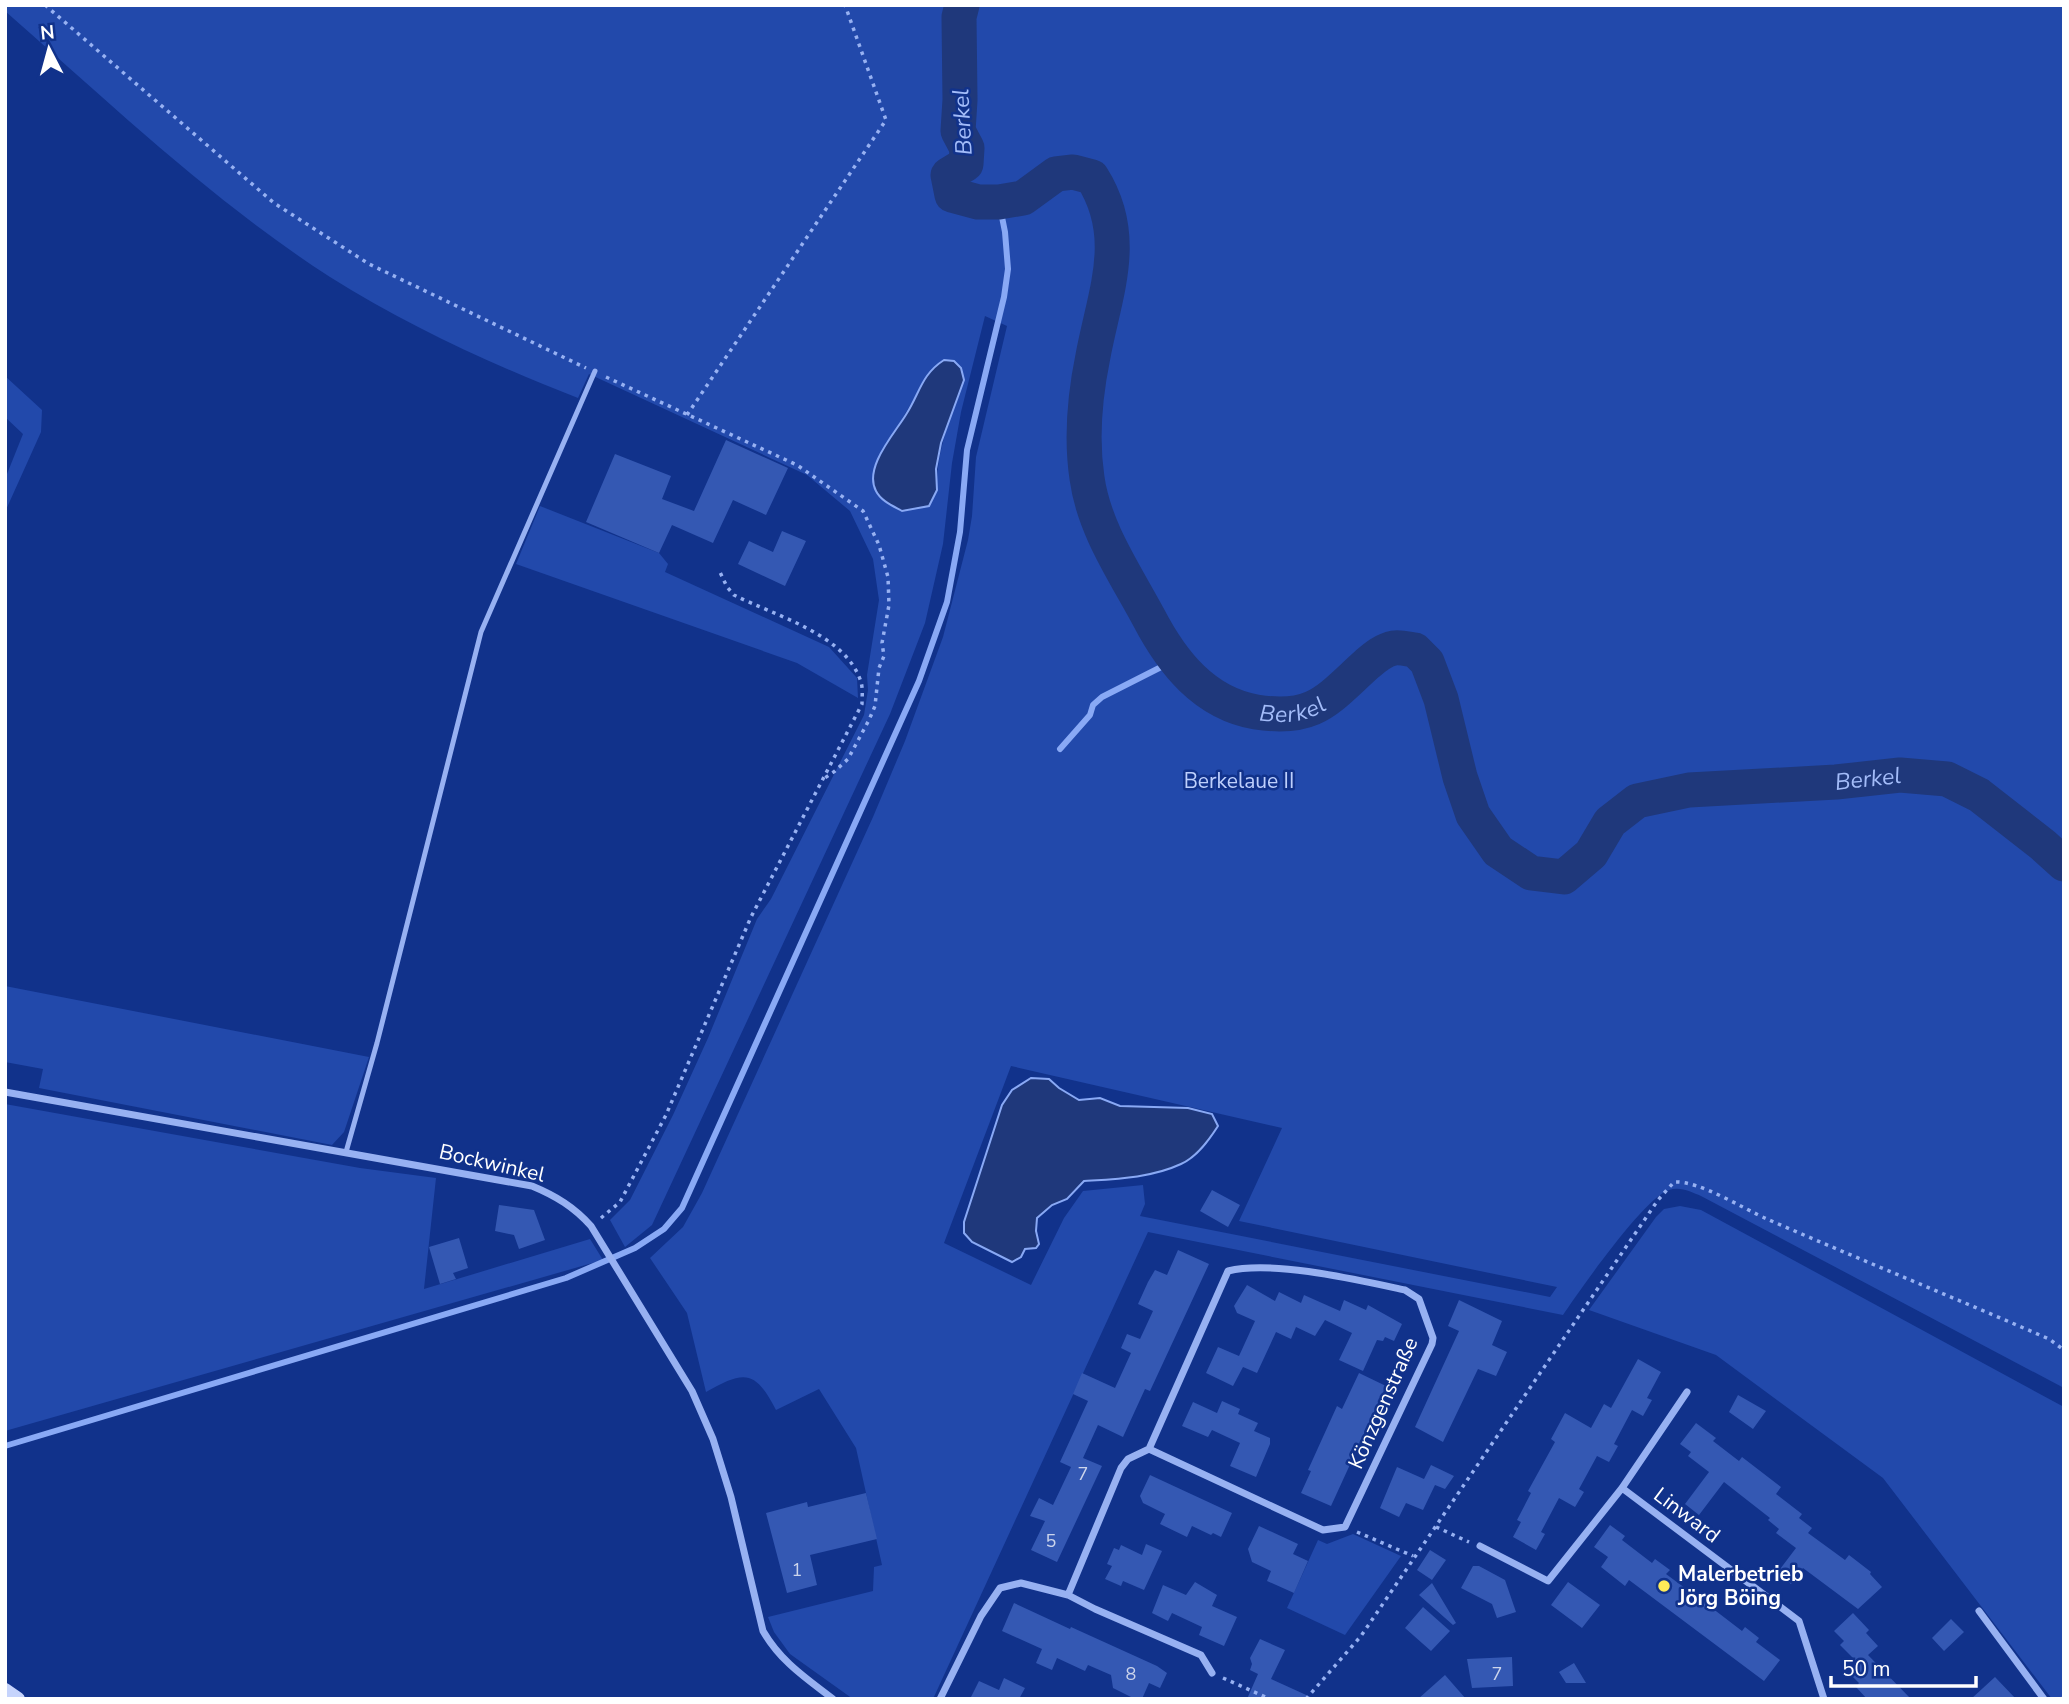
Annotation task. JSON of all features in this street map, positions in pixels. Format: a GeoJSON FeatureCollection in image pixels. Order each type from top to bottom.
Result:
{"type":"FeatureCollection","features":[{"type":"Feature","properties":{"kind":"street","name":"Bockwinkel"},"geometry":{"type":"LineString","coordinates":[[5,1092],[532,1186],[552,1194],[576,1209],[592,1226],[692,1391],[713,1439],[731,1497],[763,1631],[774,1650],[833,1699]]}},
{"type":"Feature","properties":{"kind":"street","name":"Könzgenstraße"},"geometry":{"type":"LineString","coordinates":[[1149,1449],[1228,1271],[1244,1267],[1279,1268],[1405,1290],[1419,1299],[1433,1338],[1432,1344],[1345,1527]]}},
{"type":"Feature","properties":{"kind":"street","name":"Linward"},"geometry":{"type":"LineString","coordinates":[[1480,1546],[1548,1581],[1622,1488],[1687,1391]]}},
{"type":"Feature","properties":{"kind":"street"},"geometry":{"type":"LineString","coordinates":[[1068,1595],[1121,1468],[1128,1459],[1149,1449],[1322,1530],[1345,1527]]}},
{"type":"Feature","properties":{"kind":"street","name":"Linward"},"geometry":{"type":"LineString","coordinates":[[1622,1488],[1799,1620],[1824,1699]]}},
{"type":"Feature","properties":{"kind":"street"},"geometry":{"type":"LineString","coordinates":[[940,1699],[981,1616],[1000,1588],[1021,1583],[1068,1595],[1201,1655],[1212,1672]]}},
{"type":"Feature","properties":{"kind":"street"},"geometry":{"type":"LineString","coordinates":[[1979,1611],[2044,1699]]}},
{"type":"Feature","properties":{"kind":"street"},"geometry":{"type":"LineString","coordinates":[[5,1690],[18,1699]]}},
{"type":"Feature","properties":{"kind":"lane"},"geometry":{"type":"LineString","coordinates":[[346,1152],[377,1042],[481,632],[595,371]]}},
{"type":"Feature","properties":{"kind":"path"},"geometry":{"type":"LineString","coordinates":[[46,5],[274,203],[369,264],[797,465],[863,511],[879,545],[888,577],[889,605],[882,643],[884,656],[876,686],[876,706],[848,759],[822,780]]}},
{"type":"Feature","properties":{"kind":"path"},"geometry":{"type":"LineString","coordinates":[[687,415],[886,120],[845,5]]}},
{"type":"Feature","properties":{"kind":"path"},"geometry":{"type":"LineString","coordinates":[[592,1226],[620,1202],[666,1115],[751,917],[862,704],[862,683],[838,648],[812,631],[734,596],[719,570]]}},
{"type":"Feature","properties":{"kind":"path"},"geometry":{"type":"LineString","coordinates":[[1306,1699],[1361,1636],[1658,1200],[1674,1182],[1682,1181],[1700,1188],[1763,1218],[2049,1339],[2064,1350]]}},
{"type":"Feature","properties":{"kind":"path"},"geometry":{"type":"LineString","coordinates":[[1345,1527],[1413,1556]]}},
{"type":"Feature","properties":{"kind":"path"},"geometry":{"type":"LineString","coordinates":[[1436,1527],[1480,1546]]}},
{"type":"Feature","properties":{"kind":"path"},"geometry":{"type":"LineString","coordinates":[[1212,1672],[1270,1699]]}},
{"type":"Feature","properties":{"kind":"green space","name":"Berkelaue II"},"geometry":{"type":"Polygon","coordinates":[[[5,5],[2064,5],[2064,1388],[1701,1196],[1682,1189],[1669,1190],[1644,1209],[1613,1246],[1563,1315],[1148,1232],[933,1699],[853,1699],[790,1654],[774,1632],[768,1617],[873,1591],[874,1567],[882,1565],[856,1448],[819,1389],[776,1410],[762,1387],[748,1378],[730,1380],[706,1392],[687,1313],[650,1258],[683,1227],[702,1193],[905,741],[943,637],[968,540],[976,457],[1007,326],[985,316],[961,412],[943,544],[925,623],[890,714],[652,1225],[625,1247],[610,1220],[630,1200],[673,1115],[757,919],[771,899],[864,715],[868,690],[867,675],[879,600],[873,559],[850,511],[807,475],[589,374],[578,398],[451,344],[360,295],[286,248],[203,184],[5,11],[5,5]],[[964,380],[915,397],[881,454],[937,490],[942,447],[964,380]],[[1011,1066],[944,1243],[1031,1285],[1064,1218],[1083,1191],[1143,1185],[1145,1204],[1140,1216],[1550,1297],[1557,1287],[1239,1221],[1282,1128],[1011,1066]]]}},
{"type":"Feature","properties":{"kind":"green space"},"geometry":{"type":"Polygon","coordinates":[[[5,376],[42,410],[41,432],[5,512],[5,479],[23,434],[5,417],[5,376]]]}},
{"type":"Feature","properties":{"kind":"green space"},"geometry":{"type":"Polygon","coordinates":[[[540,506],[659,553],[668,564],[665,572],[829,647],[857,678],[858,698],[797,663],[516,564],[540,506]]]}},
{"type":"Feature","properties":{"kind":"green space"},"geometry":{"type":"Polygon","coordinates":[[[5,986],[369,1057],[344,1132],[332,1145],[39,1088],[43,1069],[5,1062],[5,986]]]}},
{"type":"Feature","properties":{"kind":"green space"},"geometry":{"type":"Polygon","coordinates":[[[5,1104],[360,1168],[436,1178],[424,1289],[590,1239],[603,1260],[5,1431],[5,1104]]]}},
{"type":"Feature","properties":{"kind":"green space"},"geometry":{"type":"Polygon","coordinates":[[[1680,1206],[1701,1210],[2064,1407],[2064,1699],[2052,1699],[1883,1478],[1716,1355],[1589,1310],[1656,1217],[1664,1209],[1680,1206]]]}},
{"type":"Feature","properties":{"kind":"green space"},"geometry":{"type":"Polygon","coordinates":[[[1353,1534],[1401,1556],[1345,1635],[1287,1608],[1318,1540],[1327,1544],[1353,1534]]]}},
{"type":"Feature","properties":{"kind":"shaded area"},"geometry":{"type":"Polygon","coordinates":[[[944,360],[954,361],[961,368],[964,380],[941,443],[936,469],[937,490],[929,506],[902,511],[878,495],[873,482],[874,471],[882,450],[907,413],[926,377],[944,360]]]}},
{"type":"Feature","properties":{"kind":"shaded area"},"geometry":{"type":"Polygon","coordinates":[[[1031,1078],[1049,1079],[1079,1100],[1100,1098],[1120,1106],[1188,1108],[1212,1114],[1218,1126],[1197,1153],[1170,1169],[1146,1175],[1084,1181],[1067,1199],[1052,1205],[1037,1218],[1039,1244],[1036,1248],[1025,1249],[1021,1257],[1012,1262],[972,1242],[964,1233],[964,1222],[1002,1105],[1012,1090],[1031,1078]]]}},
{"type":"Feature","properties":{"kind":"building"},"geometry":{"type":"Polygon","coordinates":[[[726,440],[788,468],[766,515],[733,500],[713,543],[672,525],[659,553],[586,522],[615,454],[671,476],[662,499],[694,511],[726,440]]]}},
{"type":"Feature","properties":{"kind":"building"},"geometry":{"type":"Polygon","coordinates":[[[782,531],[806,541],[785,586],[738,564],[749,541],[773,552],[782,531]]]}},
{"type":"Feature","properties":{"kind":"building"},"geometry":{"type":"Polygon","coordinates":[[[1212,1190],[1240,1205],[1228,1227],[1200,1211],[1212,1190]]]}},
{"type":"Feature","properties":{"kind":"building"},"geometry":{"type":"Polygon","coordinates":[[[499,1205],[534,1210],[545,1240],[519,1249],[514,1235],[495,1231],[499,1205]]]}},
{"type":"Feature","properties":{"kind":"building"},"geometry":{"type":"Polygon","coordinates":[[[459,1238],[468,1268],[453,1273],[456,1279],[440,1284],[429,1247],[459,1238]]]}},
{"type":"Feature","properties":{"kind":"building"},"geometry":{"type":"Polygon","coordinates":[[[1178,1250],[1209,1264],[1150,1391],[1145,1389],[1123,1437],[1098,1425],[1083,1458],[1102,1466],[1057,1562],[1031,1550],[1045,1521],[1030,1516],[1039,1498],[1053,1505],[1071,1467],[1060,1462],[1088,1401],[1073,1394],[1082,1373],[1115,1388],[1131,1353],[1121,1348],[1127,1334],[1140,1339],[1153,1311],[1138,1304],[1148,1282],[1155,1270],[1167,1275],[1178,1250]]]}},
{"type":"Feature","properties":{"kind":"building"},"geometry":{"type":"Polygon","coordinates":[[[1247,1285],[1275,1301],[1279,1292],[1301,1303],[1304,1295],[1340,1311],[1344,1300],[1366,1310],[1368,1305],[1402,1324],[1394,1341],[1385,1337],[1383,1341],[1377,1340],[1363,1371],[1339,1360],[1352,1333],[1325,1320],[1315,1336],[1296,1327],[1291,1339],[1276,1332],[1257,1373],[1243,1367],[1233,1386],[1206,1373],[1218,1347],[1239,1356],[1255,1321],[1237,1313],[1234,1306],[1247,1285]]]}},
{"type":"Feature","properties":{"kind":"building"},"geometry":{"type":"Polygon","coordinates":[[[1459,1300],[1502,1321],[1492,1345],[1507,1352],[1496,1376],[1478,1369],[1443,1442],[1415,1427],[1459,1331],[1448,1326],[1459,1300]]]}},
{"type":"Feature","properties":{"kind":"building"},"geometry":{"type":"Polygon","coordinates":[[[1638,1359],[1661,1372],[1647,1398],[1652,1400],[1643,1416],[1632,1410],[1614,1444],[1618,1446],[1609,1462],[1597,1456],[1579,1489],[1584,1492],[1575,1507],[1559,1498],[1541,1532],[1545,1534],[1536,1550],[1513,1537],[1521,1522],[1517,1520],[1531,1493],[1528,1491],[1555,1442],[1551,1439],[1565,1413],[1591,1428],[1604,1404],[1611,1408],[1638,1359]]]}},
{"type":"Feature","properties":{"kind":"building"},"geometry":{"type":"Polygon","coordinates":[[[1359,1373],[1386,1386],[1331,1506],[1301,1493],[1311,1471],[1308,1470],[1337,1406],[1342,1409],[1359,1373]]]}},
{"type":"Feature","properties":{"kind":"building"},"geometry":{"type":"Polygon","coordinates":[[[1738,1395],[1766,1411],[1753,1429],[1729,1412],[1738,1395]]]}},
{"type":"Feature","properties":{"kind":"building"},"geometry":{"type":"Polygon","coordinates":[[[1222,1401],[1240,1409],[1238,1414],[1258,1423],[1254,1431],[1270,1438],[1256,1477],[1230,1466],[1240,1443],[1212,1430],[1208,1437],[1182,1426],[1193,1402],[1217,1413],[1222,1401]]]}},
{"type":"Feature","properties":{"kind":"building"},"geometry":{"type":"Polygon","coordinates":[[[1696,1423],[1716,1438],[1713,1441],[1739,1461],[1742,1457],[1781,1487],[1776,1494],[1802,1514],[1799,1518],[1812,1528],[1808,1533],[1845,1560],[1849,1555],[1871,1572],[1882,1587],[1858,1609],[1803,1568],[1791,1584],[1777,1573],[1796,1548],[1776,1533],[1779,1529],[1768,1520],[1770,1518],[1724,1482],[1699,1515],[1685,1504],[1709,1472],[1688,1456],[1691,1452],[1680,1444],[1696,1423]]]}},
{"type":"Feature","properties":{"kind":"building"},"geometry":{"type":"Polygon","coordinates":[[[1431,1465],[1454,1476],[1445,1489],[1435,1485],[1423,1510],[1406,1503],[1399,1517],[1380,1508],[1397,1467],[1424,1479],[1431,1465]]]}},
{"type":"Feature","properties":{"kind":"building"},"geometry":{"type":"Polygon","coordinates":[[[1150,1475],[1232,1513],[1221,1537],[1192,1526],[1187,1537],[1160,1524],[1165,1514],[1143,1503],[1140,1496],[1150,1475]]]}},
{"type":"Feature","properties":{"kind":"building"},"geometry":{"type":"Polygon","coordinates":[[[866,1493],[877,1539],[810,1555],[817,1585],[787,1593],[766,1513],[807,1502],[808,1507],[866,1493]]]}},
{"type":"Feature","properties":{"kind":"building"},"geometry":{"type":"Polygon","coordinates":[[[1610,1525],[1625,1536],[1622,1540],[1652,1563],[1655,1559],[1670,1570],[1666,1574],[1697,1597],[1700,1593],[1715,1604],[1712,1608],[1742,1631],[1745,1627],[1759,1638],[1756,1642],[1780,1660],[1764,1681],[1629,1580],[1625,1586],[1601,1567],[1608,1557],[1594,1547],[1610,1525]]]}},
{"type":"Feature","properties":{"kind":"building"},"geometry":{"type":"Polygon","coordinates":[[[1259,1526],[1298,1544],[1293,1554],[1308,1561],[1294,1593],[1267,1581],[1271,1571],[1252,1562],[1248,1549],[1259,1526]]]}},
{"type":"Feature","properties":{"kind":"building"},"geometry":{"type":"Polygon","coordinates":[[[1146,1544],[1162,1551],[1144,1590],[1123,1581],[1121,1586],[1105,1579],[1112,1566],[1107,1564],[1114,1548],[1119,1550],[1121,1545],[1142,1555],[1146,1544]]]}},
{"type":"Feature","properties":{"kind":"building"},"geometry":{"type":"Polygon","coordinates":[[[1430,1550],[1446,1560],[1432,1580],[1417,1570],[1430,1550]]]}},
{"type":"Feature","properties":{"kind":"building"},"geometry":{"type":"Polygon","coordinates":[[[1473,1566],[1479,1566],[1505,1580],[1516,1612],[1497,1618],[1492,1604],[1461,1588],[1473,1566]]]}},
{"type":"Feature","properties":{"kind":"building"},"geometry":{"type":"Polygon","coordinates":[[[1195,1582],[1217,1595],[1212,1606],[1237,1617],[1224,1646],[1199,1635],[1202,1627],[1172,1613],[1168,1621],[1152,1613],[1163,1585],[1186,1595],[1195,1582]]]}},
{"type":"Feature","properties":{"kind":"building"},"geometry":{"type":"Polygon","coordinates":[[[1568,1582],[1600,1605],[1582,1628],[1551,1605],[1568,1582]]]}},
{"type":"Feature","properties":{"kind":"building"},"geometry":{"type":"Polygon","coordinates":[[[1432,1583],[1456,1623],[1453,1625],[1419,1595],[1432,1583]]]}},
{"type":"Feature","properties":{"kind":"building"},"geometry":{"type":"Polygon","coordinates":[[[1014,1603],[1157,1666],[1167,1673],[1160,1688],[1149,1683],[1142,1699],[1135,1699],[1113,1688],[1111,1675],[1088,1665],[1085,1671],[1057,1658],[1052,1670],[1036,1663],[1042,1649],[1002,1631],[1014,1603]]]}},
{"type":"Feature","properties":{"kind":"building"},"geometry":{"type":"Polygon","coordinates":[[[1423,1607],[1450,1631],[1431,1651],[1405,1628],[1423,1607]]]}},
{"type":"Feature","properties":{"kind":"building"},"geometry":{"type":"Polygon","coordinates":[[[1853,1613],[1869,1630],[1866,1633],[1878,1646],[1868,1655],[1911,1699],[1867,1699],[1856,1687],[1859,1683],[1849,1673],[1859,1664],[1840,1645],[1844,1641],[1834,1631],[1853,1613]]]}},
{"type":"Feature","properties":{"kind":"building"},"geometry":{"type":"Polygon","coordinates":[[[1951,1619],[1964,1632],[1944,1651],[1932,1638],[1951,1619]]]}},
{"type":"Feature","properties":{"kind":"building"},"geometry":{"type":"Polygon","coordinates":[[[1260,1639],[1285,1650],[1271,1679],[1315,1699],[1247,1699],[1258,1674],[1250,1670],[1250,1658],[1260,1639]]]}},
{"type":"Feature","properties":{"kind":"building"},"geometry":{"type":"Polygon","coordinates":[[[1512,1657],[1513,1686],[1472,1688],[1467,1659],[1512,1657]]]}},
{"type":"Feature","properties":{"kind":"building"},"geometry":{"type":"Polygon","coordinates":[[[1574,1663],[1586,1683],[1566,1683],[1559,1672],[1574,1663]]]}},
{"type":"Feature","properties":{"kind":"building"},"geometry":{"type":"Polygon","coordinates":[[[1445,1675],[1466,1699],[1418,1699],[1445,1675]]]}},
{"type":"Feature","properties":{"kind":"building"},"geometry":{"type":"Polygon","coordinates":[[[1995,1677],[2016,1699],[1971,1699],[1995,1677]]]}},
{"type":"Feature","properties":{"kind":"building"},"geometry":{"type":"Polygon","coordinates":[[[1004,1678],[1025,1688],[1019,1699],[970,1699],[979,1681],[999,1690],[1004,1678]]]}},
{"type":"Feature","properties":{"kind":"waterway","name":"Berkel"},"geometry":{"type":"LineString","coordinates":[[962,5],[959,17],[958,131],[967,148],[966,164],[948,175],[952,195],[978,202],[999,202],[1023,198],[1056,174],[1073,172],[1092,177],[1110,221],[1112,243],[1108,287],[1086,401],[1084,448],[1091,497],[1103,533],[1158,634],[1179,665],[1205,690],[1237,707],[1256,712],[1293,713],[1319,705],[1382,652],[1396,648],[1415,650],[1427,662],[1441,699],[1460,777],[1473,815],[1498,851],[1531,873],[1564,877],[1591,854],[1610,822],[1637,801],[1689,790],[1836,782],[1900,775],[1947,779],[1979,795],[2064,864]]}},
{"type":"Feature","properties":{"kind":"waterway"},"geometry":{"type":"LineString","coordinates":[[5,1446],[566,1278],[635,1248],[664,1229],[682,1208],[919,681],[947,602],[960,532],[967,450],[1004,297],[1008,269],[999,202]]}},
{"type":"Feature","properties":{"kind":"waterway"},"geometry":{"type":"LineString","coordinates":[[1060,749],[1102,697],[1175,660]]}},
{"type":"Feature","properties":{"kind":"place","name":"Malerbetrieb Jörg Böing"},"geometry":{"type":"Point","coordinates":[1664,1586]}}]}
